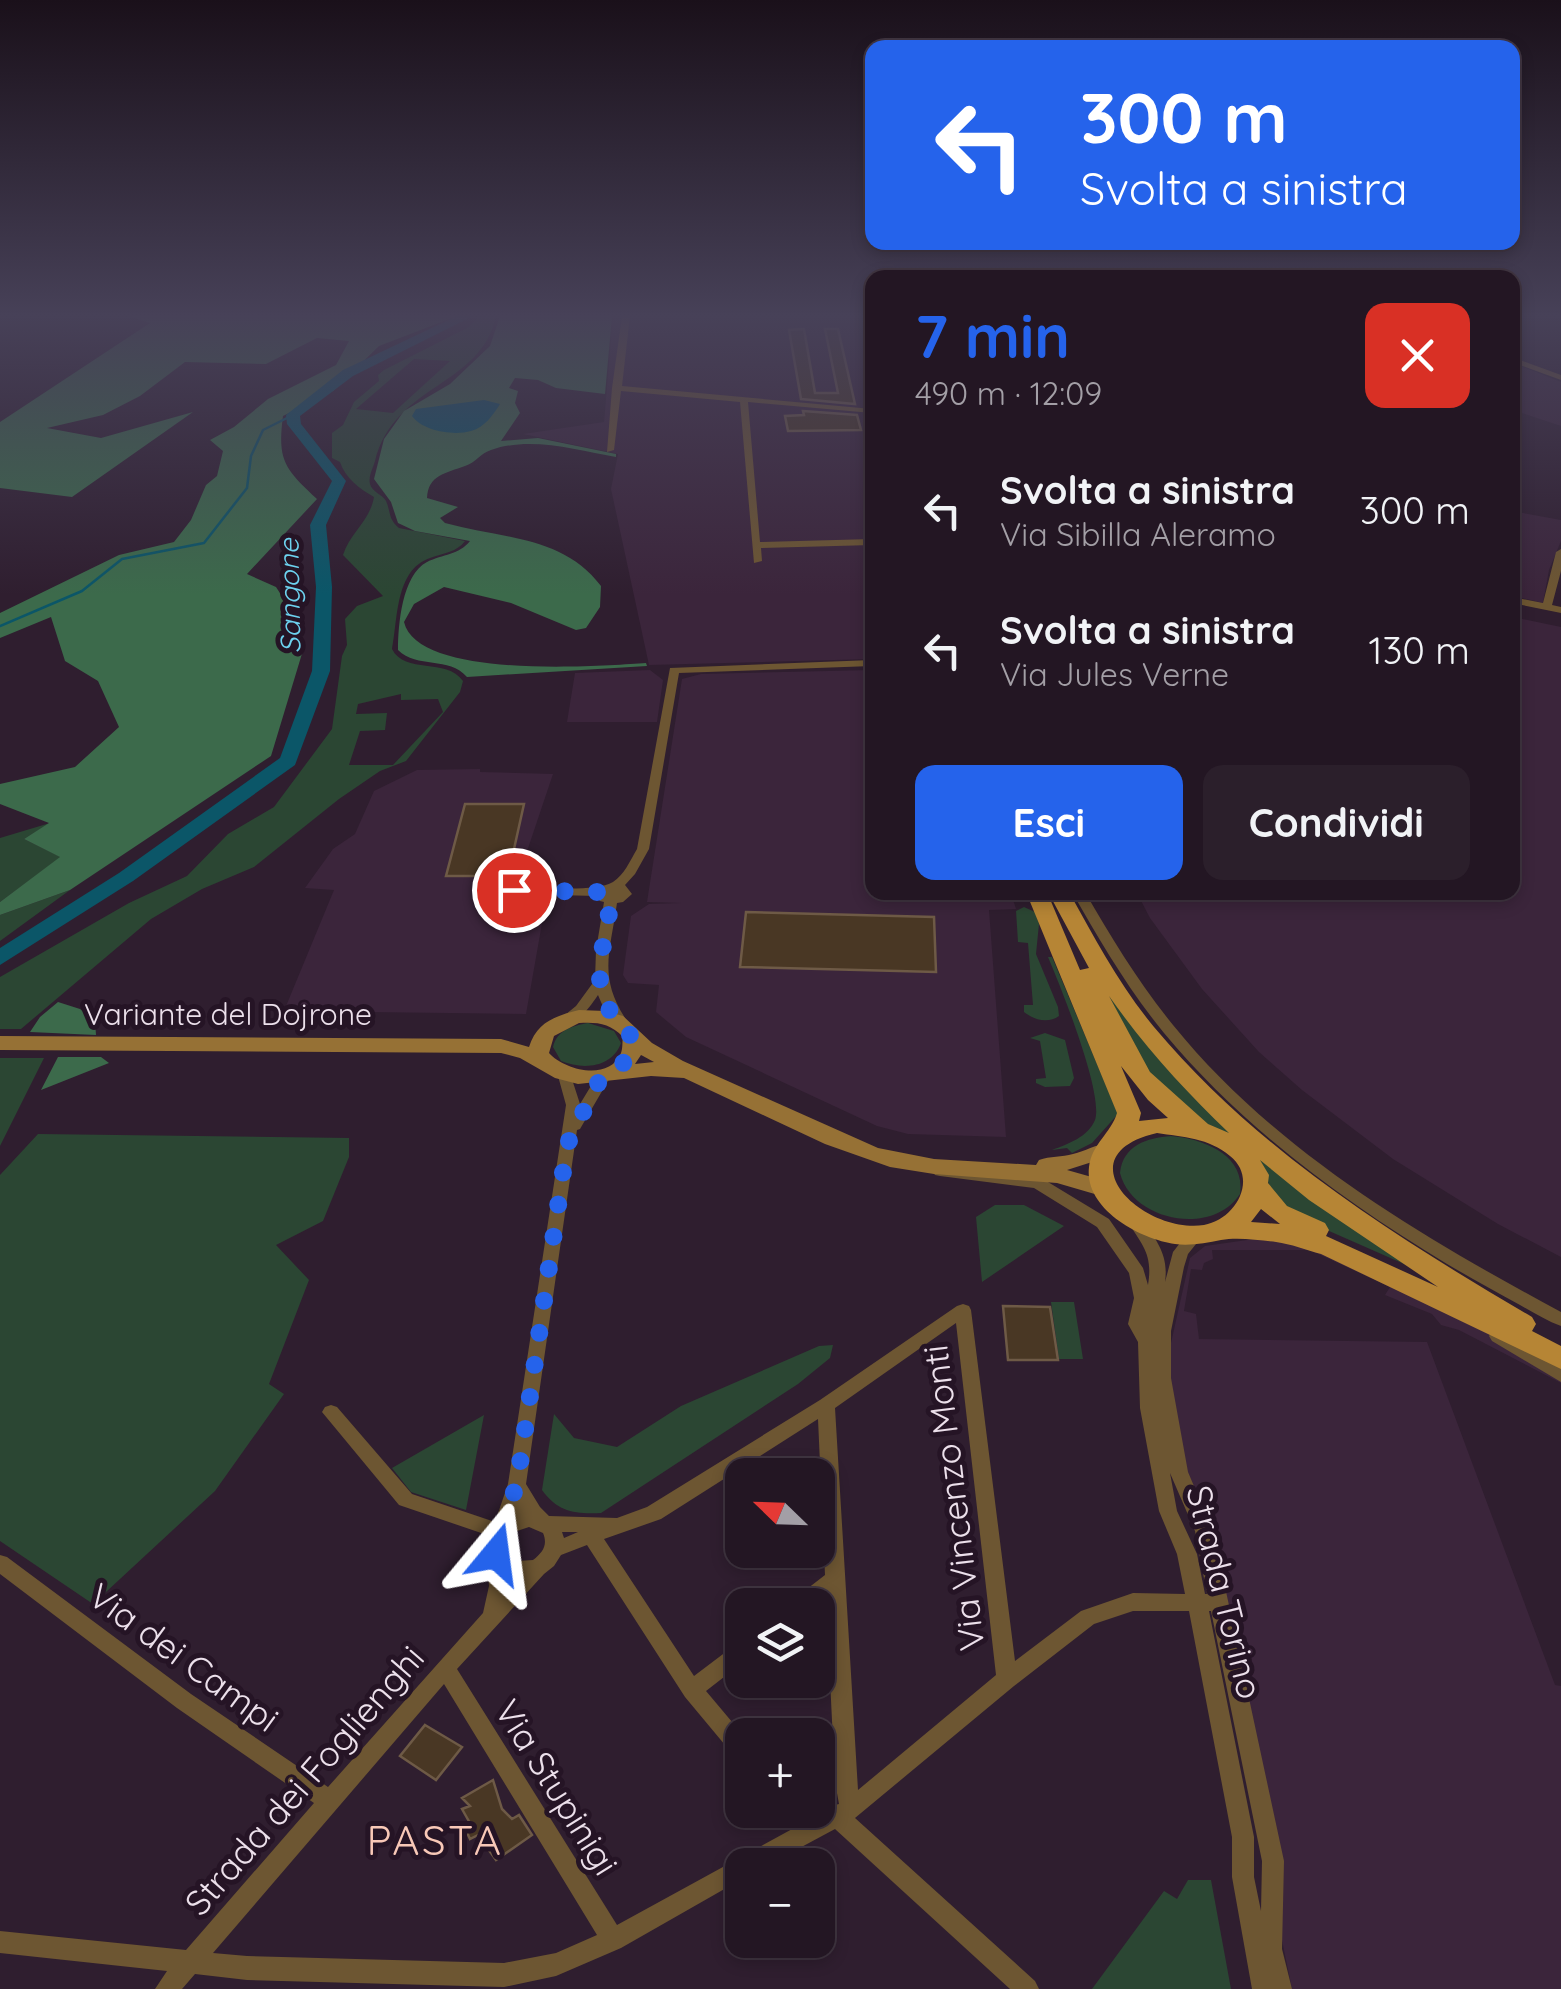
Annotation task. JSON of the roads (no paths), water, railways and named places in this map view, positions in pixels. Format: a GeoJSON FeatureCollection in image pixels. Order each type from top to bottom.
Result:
{"type":"FeatureCollection","features":[{"type":"Feature","properties":{"kind":"main road"},"geometry":{"type":"LineString","coordinates":[[1039,900],[1129,1112],[1100,1174],[1104,1189],[1132,1217],[1164,1230],[1279,1233],[1313,1240],[1561,1358]]}},
{"type":"Feature","properties":{"kind":"main road"},"geometry":{"type":"LineString","coordinates":[[1058,900],[1132,1070],[1153,1094],[1246,1158],[1271,1206],[1287,1218],[1561,1344]]}},
{"type":"Feature","properties":{"kind":"main road"},"geometry":{"type":"LineString","coordinates":[[1060,900],[1107,983],[1160,1052],[1205,1099],[1284,1168],[1352,1219],[1522,1324]]}},
{"type":"Feature","properties":{"kind":"main road"},"geometry":{"type":"LineString","coordinates":[[1114,1143],[1157,1125],[1204,1131]]}},
{"type":"Feature","properties":{"kind":"main road"},"geometry":{"type":"LineString","coordinates":[[1209,1232],[1252,1210],[1259,1189]]}},
{"type":"Feature","properties":{"kind":"street"},"geometry":{"type":"LineString","coordinates":[[610,450],[614,409]]}},
{"type":"Feature","properties":{"kind":"street"},"geometry":{"type":"LineString","coordinates":[[745,409],[757,561]]}},
{"type":"Feature","properties":{"kind":"street"},"geometry":{"type":"LineString","coordinates":[[756,545],[865,542]]}},
{"type":"Feature","properties":{"kind":"street"},"geometry":{"type":"LineString","coordinates":[[1547,607],[1561,552]]}},
{"type":"Feature","properties":{"kind":"street"},"geometry":{"type":"LineString","coordinates":[[1520,602],[1561,610]]}},
{"type":"Feature","properties":{"kind":"street"},"geometry":{"type":"LineString","coordinates":[[865,664],[674,670],[643,849],[636,864],[610,893],[600,983],[608,1008],[652,1052],[832,1137],[961,1177],[1038,1183],[1082,1208],[1117,1239],[1137,1272],[1142,1298],[1136,1324],[1147,1341]]}},
{"type":"Feature","properties":{"kind":"street"},"geometry":{"type":"LineString","coordinates":[[514,890],[610,893]]}},
{"type":"Feature","properties":{"kind":"street"},"geometry":{"type":"LineString","coordinates":[[1083,900],[1143,1002],[1225,1092],[1276,1137],[1378,1212],[1496,1286],[1561,1320]]}},
{"type":"Feature","properties":{"kind":"street"},"geometry":{"type":"LineString","coordinates":[[600,983],[581,1008],[538,1045],[543,1064],[566,1076],[663,1069],[705,1078]]}},
{"type":"Feature","properties":{"kind":"street"},"geometry":{"type":"LineString","coordinates":[[558,1024],[593,1016],[628,1031],[634,1048],[628,1059],[606,1074],[581,1110],[567,1145]]}},
{"type":"Feature","properties":{"kind":"street","name":"Variante del Dojrone"},"geometry":{"type":"LineString","coordinates":[[456,1045],[510,1039],[558,1024]]}},
{"type":"Feature","properties":{"kind":"street","name":"Variante del Dojrone"},"geometry":{"type":"LineString","coordinates":[[0,1043],[456,1045],[515,1049],[543,1064]]}},
{"type":"Feature","properties":{"kind":"street"},"geometry":{"type":"LineString","coordinates":[[492,1615],[498,1586],[496,1554],[517,1484],[573,1105],[566,1076]]}},
{"type":"Feature","properties":{"kind":"street"},"geometry":{"type":"LineString","coordinates":[[1016,1168],[1079,1161],[1114,1143]]}},
{"type":"Feature","properties":{"kind":"street"},"geometry":{"type":"LineString","coordinates":[[912,1164],[1016,1168],[1069,1175],[1104,1189]]}},
{"type":"Feature","properties":{"kind":"street","name":"Strada Torino"},"geometry":{"type":"LineString","coordinates":[[1132,1217],[1151,1244],[1158,1266],[1147,1341],[1149,1408],[1162,1482],[1168,1511],[1208,1603],[1273,1861],[1272,1949],[1280,1989]]}},
{"type":"Feature","properties":{"kind":"street","name":"Strada Torino"},"geometry":{"type":"LineString","coordinates":[[1209,1232],[1180,1252],[1163,1331],[1162,1378],[1178,1472],[1204,1532],[1208,1603],[1243,1838],[1243,1877],[1264,1989]]}},
{"type":"Feature","properties":{"kind":"street"},"geometry":{"type":"LineString","coordinates":[[1447,1301],[1561,1374]]}},
{"type":"Feature","properties":{"kind":"street","name":"Strada dei Foglienghi"},"geometry":{"type":"LineString","coordinates":[[167,1989],[445,1668],[555,1549],[654,1512],[826,1405],[964,1310]]}},
{"type":"Feature","properties":{"kind":"street","name":"Via Vincenzo Monti"},"geometry":{"type":"LineString","coordinates":[[964,1310],[1007,1679]]}},
{"type":"Feature","properties":{"kind":"street"},"geometry":{"type":"LineString","coordinates":[[826,1405],[846,1782],[843,1811]]}},
{"type":"Feature","properties":{"kind":"street"},"geometry":{"type":"LineString","coordinates":[[331,1412],[406,1500],[501,1532]]}},
{"type":"Feature","properties":{"kind":"street"},"geometry":{"type":"LineString","coordinates":[[517,1484],[532,1513],[554,1533],[555,1549]]}},
{"type":"Feature","properties":{"kind":"street","name":"Strada dei Foglienghi"},"geometry":{"type":"LineString","coordinates":[[501,1532],[522,1520],[618,1525]]}},
{"type":"Feature","properties":{"kind":"street"},"geometry":{"type":"LineString","coordinates":[[592,1537],[692,1690],[725,1730]]}},
{"type":"Feature","properties":{"kind":"street"},"geometry":{"type":"LineString","coordinates":[[496,1554],[514,1569],[537,1568]]}},
{"type":"Feature","properties":{"kind":"street","name":"Via dei Campi"},"geometry":{"type":"LineString","coordinates":[[0,1563],[184,1701],[331,1802]]}},
{"type":"Feature","properties":{"kind":"street"},"geometry":{"type":"LineString","coordinates":[[823,1588],[836,1578]]}},
{"type":"Feature","properties":{"kind":"street"},"geometry":{"type":"LineString","coordinates":[[835,1815],[1070,1630],[1104,1610],[1133,1602],[1208,1603]]}},
{"type":"Feature","properties":{"kind":"street"},"geometry":{"type":"LineString","coordinates":[[692,1690],[725,1664]]}},
{"type":"Feature","properties":{"kind":"street","name":"Via Stupinigi"},"geometry":{"type":"LineString","coordinates":[[445,1668],[613,1940]]}},
{"type":"Feature","properties":{"kind":"street"},"geometry":{"type":"LineString","coordinates":[[843,1811],[1027,1989]]}},
{"type":"Feature","properties":{"kind":"street"},"geometry":{"type":"LineString","coordinates":[[774,1848],[808,1828]]}},
{"type":"Feature","properties":{"kind":"street"},"geometry":{"type":"LineString","coordinates":[[0,1942],[372,1981],[504,1975],[556,1964],[613,1940],[725,1877]]}},
{"type":"Feature","properties":{"kind":"water"},"geometry":{"type":"Polygon","coordinates":[[[416,409],[496,409],[476,429],[456,433],[423,425],[412,416],[416,409]]]}},
{"type":"Feature","properties":{"kind":"waterway","name":"Sangone"},"geometry":{"type":"LineString","coordinates":[[0,958],[126,877],[288,761],[321,671],[324,587],[318,525],[339,481],[294,424],[293,415],[301,409]]}},
{"type":"Feature","properties":{"kind":"waterway"},"geometry":{"type":"LineString","coordinates":[[0,626],[82,591],[122,559],[204,543],[247,488],[251,456],[263,430],[293,415]]}},
{"type":"Feature","properties":{"kind":"district","name":"PASTA"},"geometry":{"type":"Point","coordinates":[435,1839]}}]}
